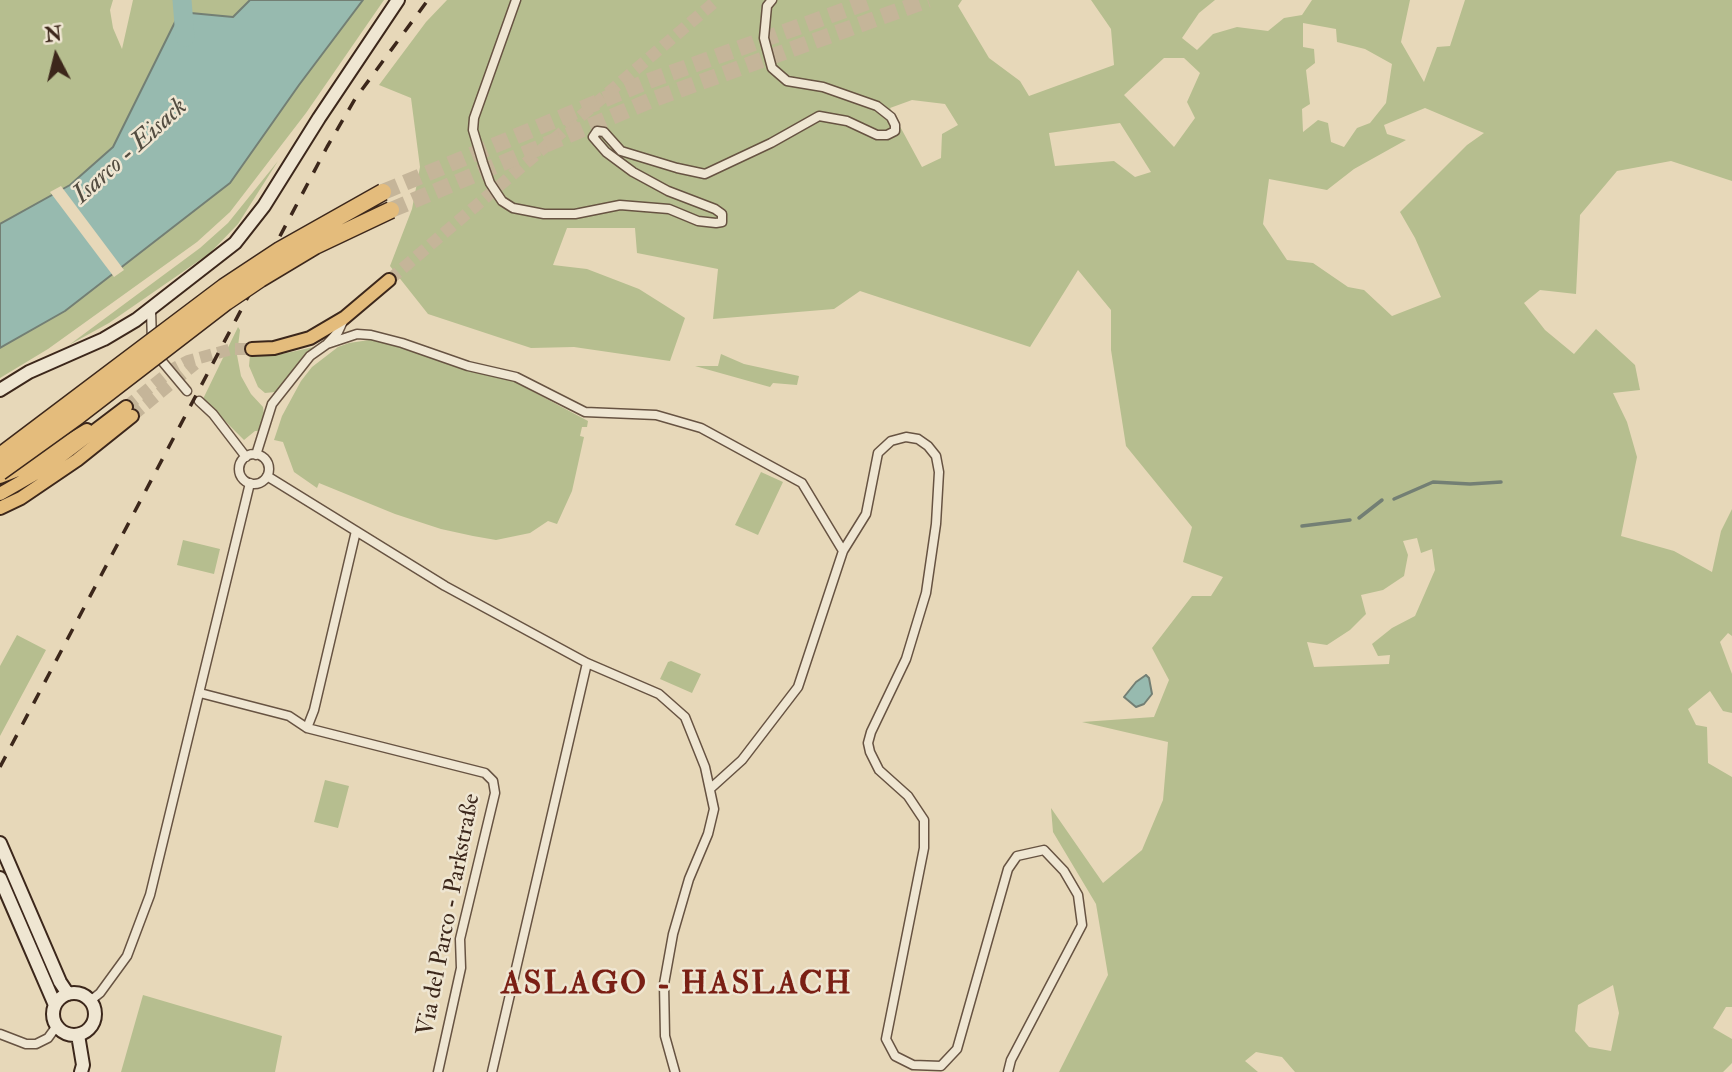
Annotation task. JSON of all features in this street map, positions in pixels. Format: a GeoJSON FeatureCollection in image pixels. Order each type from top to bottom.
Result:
{"type":"FeatureCollection","features":[{"type":"Feature","properties":{"kind":"highway"},"geometry":{"type":"LineString","coordinates":[[0,456],[224,287],[291,243],[383,192]]}},
{"type":"Feature","properties":{"kind":"highway"},"geometry":{"type":"LineString","coordinates":[[0,474],[260,279],[315,246],[391,209]]}},
{"type":"Feature","properties":{"kind":"main road"},"geometry":{"type":"LineString","coordinates":[[252,349],[274,348],[310,338],[344,318],[389,280]]}},
{"type":"Feature","properties":{"kind":"main road"},"geometry":{"type":"LineString","coordinates":[[0,474],[26,467],[79,434],[129,411],[77,460],[21,498],[0,508]]}},
{"type":"Feature","properties":{"kind":"main road"},"geometry":{"type":"LineString","coordinates":[[0,494],[47,467],[110,420]]}},
{"type":"Feature","properties":{"kind":"street"},"geometry":{"type":"LineString","coordinates":[[0,390],[29,372],[104,339],[151,310],[225,253],[247,230],[398,0]]}},
{"type":"Feature","properties":{"kind":"street"},"geometry":{"type":"LineString","coordinates":[[516,0],[474,118],[474,131],[483,163],[490,183],[502,201],[513,208],[544,214],[575,214],[620,205],[668,209],[698,221],[716,223],[722,222],[722,214],[715,209],[668,191],[633,172],[606,152],[593,137],[597,131],[604,132],[621,151],[705,174],[771,143],[819,116],[846,121],[877,135],[887,135],[895,131],[891,117],[877,106],[822,88],[787,81],[772,68],[764,38],[767,6],[772,0]]}},
{"type":"Feature","properties":{"kind":"street"},"geometry":{"type":"LineString","coordinates":[[151,310],[154,350],[187,391]]}},
{"type":"Feature","properties":{"kind":"street"},"geometry":{"type":"LineString","coordinates":[[257,455],[272,404],[310,356],[338,332],[344,318]]}},
{"type":"Feature","properties":{"kind":"street"},"geometry":{"type":"LineString","coordinates":[[327,344],[357,334],[371,335],[468,366],[516,377],[585,412],[656,415],[680,420],[726,440],[802,483],[844,551]]}},
{"type":"Feature","properties":{"kind":"street"},"geometry":{"type":"LineString","coordinates":[[199,401],[213,414],[246,457]]}},
{"type":"Feature","properties":{"kind":"street"},"geometry":{"type":"LineString","coordinates":[[711,788],[742,760],[798,687],[844,551],[866,514],[878,453],[891,441],[906,437],[918,439],[936,456],[939,472],[936,524],[926,593],[906,659],[871,732],[869,743],[870,752],[879,770],[908,796],[924,820],[924,848],[886,1039],[895,1056],[913,1065],[941,1066],[957,1049],[1008,869],[1017,856],[1044,850],[1065,871],[1079,895],[1082,925],[1007,1072]]}},
{"type":"Feature","properties":{"kind":"street"},"geometry":{"type":"LineString","coordinates":[[257,455],[267,463],[267,476],[262,482],[250,483],[244,480],[239,470],[240,464],[246,457],[257,455]]}},
{"type":"Feature","properties":{"kind":"street"},"geometry":{"type":"LineString","coordinates":[[267,476],[444,586],[587,663],[659,694],[685,717],[696,740],[711,788],[714,809],[673,934],[664,984],[666,1036],[675,1072]]}},
{"type":"Feature","properties":{"kind":"street"},"geometry":{"type":"LineString","coordinates":[[90,1000],[100,993],[127,956],[150,895],[250,483]]}},
{"type":"Feature","properties":{"kind":"street"},"geometry":{"type":"LineString","coordinates":[[307,728],[314,710],[356,531]]}},
{"type":"Feature","properties":{"kind":"street"},"geometry":{"type":"LineString","coordinates":[[492,1072],[587,663]]}},
{"type":"Feature","properties":{"kind":"street","name":"Via del Parco - Parkstraße"},"geometry":{"type":"LineString","coordinates":[[200,693],[289,716],[307,728],[485,773],[493,781],[495,793],[460,939],[461,968],[438,1072]]}},
{"type":"Feature","properties":{"kind":"street"},"geometry":{"type":"LineString","coordinates":[[0,843],[60,982],[68,994]]}},
{"type":"Feature","properties":{"kind":"street"},"geometry":{"type":"LineString","coordinates":[[0,878],[55,1005]]}},
{"type":"Feature","properties":{"kind":"street"},"geometry":{"type":"LineString","coordinates":[[68,994],[80,994],[90,1000],[94,1021],[88,1030],[78,1035],[62,1032],[57,1027],[53,1020],[55,1005],[60,998],[68,994]]}},
{"type":"Feature","properties":{"kind":"street"},"geometry":{"type":"LineString","coordinates":[[0,1034],[26,1044],[36,1044],[48,1038],[57,1027]]}},
{"type":"Feature","properties":{"kind":"street"},"geometry":{"type":"LineString","coordinates":[[78,1035],[83,1065],[81,1072]]}},
{"type":"Feature","properties":{"kind":"green space"},"geometry":{"type":"Polygon","coordinates":[[[0,0],[113,0],[110,10],[113,28],[122,49],[133,0],[250,0],[233,17],[143,88],[113,147],[70,185],[0,224],[0,0]]]}},
{"type":"Feature","properties":{"kind":"green space"},"geometry":{"type":"Polygon","coordinates":[[[363,0],[384,0],[306,113],[230,212],[197,242],[48,349],[0,378],[0,348],[65,311],[230,183],[363,0]]]}},
{"type":"Feature","properties":{"kind":"green space"},"geometry":{"type":"Polygon","coordinates":[[[447,0],[962,0],[958,6],[989,58],[1020,81],[1029,96],[1114,65],[1111,29],[1091,0],[1215,0],[1199,13],[1182,38],[1197,50],[1213,34],[1237,27],[1268,31],[1284,18],[1302,15],[1312,0],[1410,0],[1401,42],[1424,82],[1437,47],[1450,46],[1465,0],[1732,0],[1732,181],[1671,161],[1617,171],[1580,215],[1576,294],[1540,290],[1524,303],[1545,330],[1574,354],[1596,329],[1635,365],[1640,390],[1613,393],[1627,422],[1637,457],[1621,536],[1674,551],[1712,572],[1721,531],[1732,509],[1732,636],[1728,633],[1720,642],[1732,674],[1732,713],[1723,711],[1710,691],[1688,709],[1696,725],[1707,727],[1708,763],[1732,777],[1732,1007],[1726,1007],[1713,1028],[1732,1039],[1732,1063],[1723,1072],[1295,1072],[1282,1057],[1256,1052],[1245,1061],[1258,1072],[1059,1072],[1108,975],[1096,904],[1053,832],[1051,808],[1103,883],[1142,850],[1163,800],[1168,742],[1082,722],[1154,717],[1169,680],[1152,648],[1192,596],[1211,596],[1223,577],[1183,562],[1192,527],[1126,446],[1111,350],[1111,310],[1078,270],[1030,347],[860,291],[834,309],[713,319],[718,269],[637,253],[635,228],[567,228],[553,265],[587,269],[639,289],[685,318],[670,361],[574,347],[531,348],[428,314],[390,266],[412,209],[420,167],[411,98],[379,85],[426,22],[447,0]],[[1303,23],[1303,47],[1314,49],[1315,63],[1306,70],[1310,104],[1302,109],[1303,132],[1318,120],[1328,123],[1331,142],[1344,147],[1357,128],[1370,123],[1386,103],[1392,64],[1365,49],[1337,42],[1336,29],[1303,23]],[[1164,58],[1124,95],[1174,147],[1195,118],[1187,102],[1200,73],[1184,58],[1164,58]],[[912,100],[890,108],[922,167],[941,158],[942,134],[958,125],[945,104],[912,100]],[[1425,108],[1384,125],[1387,134],[1406,140],[1354,169],[1327,190],[1269,179],[1263,224],[1287,260],[1313,263],[1348,287],[1364,290],[1392,316],[1441,297],[1415,238],[1400,212],[1467,145],[1484,133],[1425,108]],[[1120,123],[1049,133],[1055,166],[1114,161],[1135,177],[1151,172],[1120,123]],[[1417,538],[1403,541],[1408,555],[1404,576],[1383,590],[1361,595],[1366,614],[1350,630],[1327,645],[1307,642],[1314,667],[1389,664],[1390,655],[1378,656],[1372,644],[1392,628],[1415,616],[1435,570],[1432,549],[1421,553],[1417,538]],[[1613,985],[1578,1005],[1575,1031],[1589,1047],[1611,1051],[1619,1013],[1613,985]]]}},
{"type":"Feature","properties":{"kind":"green space"},"geometry":{"type":"Polygon","coordinates":[[[278,161],[238,224],[210,253],[109,323],[69,345],[200,248],[228,223],[278,161]]]}},
{"type":"Feature","properties":{"kind":"green space"},"geometry":{"type":"Polygon","coordinates":[[[238,327],[240,330],[237,355],[241,376],[251,394],[263,407],[264,414],[260,431],[255,431],[244,440],[203,399],[238,327]]]}},
{"type":"Feature","properties":{"kind":"green space"},"geometry":{"type":"Polygon","coordinates":[[[376,339],[515,382],[588,421],[587,427],[582,427],[580,436],[584,437],[572,491],[557,524],[548,521],[530,533],[496,540],[473,536],[395,514],[319,483],[317,488],[294,472],[283,442],[274,440],[282,416],[301,381],[312,367],[338,347],[376,339]]]}},
{"type":"Feature","properties":{"kind":"green space"},"geometry":{"type":"Polygon","coordinates":[[[314,347],[305,355],[285,385],[275,392],[265,393],[258,387],[249,366],[250,355],[282,354],[314,347]]]}},
{"type":"Feature","properties":{"kind":"green space"},"geometry":{"type":"Polygon","coordinates":[[[721,354],[744,364],[799,376],[797,385],[773,383],[770,387],[695,366],[718,366],[721,354]]]}},
{"type":"Feature","properties":{"kind":"green space"},"geometry":{"type":"Polygon","coordinates":[[[761,472],[783,482],[758,535],[735,525],[761,472]]]}},
{"type":"Feature","properties":{"kind":"green space"},"geometry":{"type":"Polygon","coordinates":[[[183,540],[220,549],[214,574],[177,565],[183,540]]]}},
{"type":"Feature","properties":{"kind":"green space"},"geometry":{"type":"Polygon","coordinates":[[[17,635],[46,650],[0,736],[0,666],[17,635]]]}},
{"type":"Feature","properties":{"kind":"green space"},"geometry":{"type":"Polygon","coordinates":[[[671,661],[701,674],[692,693],[660,679],[671,661]]]}},
{"type":"Feature","properties":{"kind":"green space"},"geometry":{"type":"Polygon","coordinates":[[[325,780],[349,786],[338,828],[314,822],[325,780]]]}},
{"type":"Feature","properties":{"kind":"green space"},"geometry":{"type":"Polygon","coordinates":[[[143,995],[282,1036],[275,1072],[121,1072],[143,995]]]}},
{"type":"Feature","properties":{"kind":"water","name":"Isarco - Eisack"},"geometry":{"type":"Polygon","coordinates":[[[250,0],[363,0],[230,183],[65,311],[0,348],[0,224],[70,185],[113,147],[180,12],[233,17],[250,0]]]}},
{"type":"Feature","properties":{"kind":"water"},"geometry":{"type":"Polygon","coordinates":[[[1146,675],[1152,694],[1144,704],[1136,707],[1124,697],[1136,682],[1146,675]]]}},
{"type":"Feature","properties":{"kind":"pier"},"geometry":{"type":"Polygon","coordinates":[[[61,186],[124,270],[114,277],[50,192],[61,186]]]}},
{"type":"Feature","properties":{"kind":"waterway"},"geometry":{"type":"LineString","coordinates":[[182,0],[185,37]]}},
{"type":"Feature","properties":{"kind":"waterway"},"geometry":{"type":"LineString","coordinates":[[1394,499],[1433,482],[1501,482]]}},
{"type":"Feature","properties":{"kind":"waterway"},"geometry":{"type":"LineString","coordinates":[[1359,518],[1382,500]]}},
{"type":"Feature","properties":{"kind":"waterway"},"geometry":{"type":"LineString","coordinates":[[1302,526],[1350,520]]}},
{"type":"Feature","properties":{"kind":"tunnel"},"geometry":{"type":"LineString","coordinates":[[389,280],[717,0]]}},
{"type":"Feature","properties":{"kind":"tunnel"},"geometry":{"type":"LineString","coordinates":[[383,192],[646,82],[873,0]]}},
{"type":"Feature","properties":{"kind":"tunnel"},"geometry":{"type":"LineString","coordinates":[[391,210],[654,99],[928,0]]}},
{"type":"Feature","properties":{"kind":"tunnel"},"geometry":{"type":"LineString","coordinates":[[126,407],[173,369],[188,361],[232,349],[252,349]]}},
{"type":"Feature","properties":{"kind":"tunnel"},"geometry":{"type":"LineString","coordinates":[[132,416],[195,364]]}},
{"type":"Feature","properties":{"kind":"railway"},"geometry":{"type":"LineString","coordinates":[[0,767],[327,147],[355,99],[428,0]]}},
{"type":"Feature","properties":{"kind":"district","name":"ASLAGO - HASLACH"},"geometry":{"type":"Point","coordinates":[677,986]}}]}
